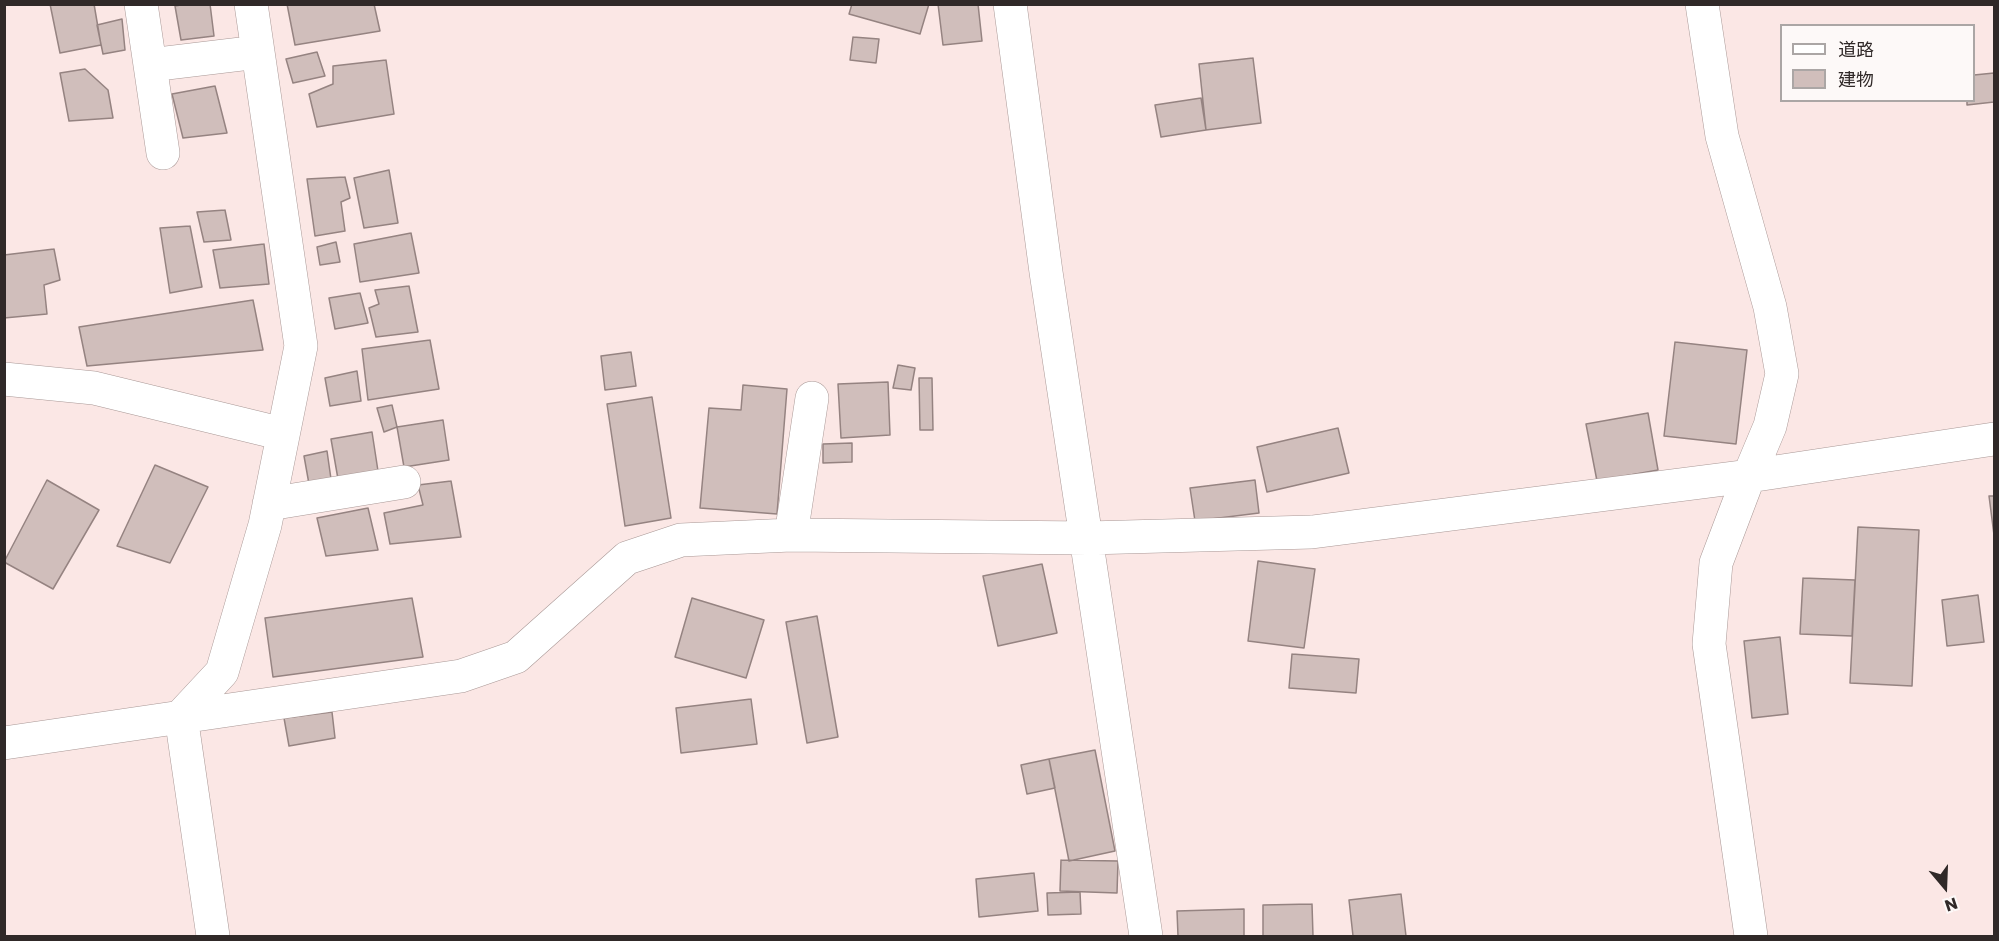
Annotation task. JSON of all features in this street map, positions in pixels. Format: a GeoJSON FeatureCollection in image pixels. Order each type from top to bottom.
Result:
{"type":"FeatureCollection","features":[{"type":"Feature","properties":{"kind":"street"},"geometry":{"type":"LineString","coordinates":[[141,4],[163,153]]}},
{"type":"Feature","properties":{"kind":"street"},"geometry":{"type":"LineString","coordinates":[[181,716],[222,672],[265,525],[301,346],[251,4]]}},
{"type":"Feature","properties":{"kind":"street"},"geometry":{"type":"LineString","coordinates":[[1010,4],[1047,272],[1146,936]]}},
{"type":"Feature","properties":{"kind":"street"},"geometry":{"type":"LineString","coordinates":[[1702,4],[1722,136],[1770,307],[1782,374],[1770,426],[1716,563],[1709,644],[1751,936]]}},
{"type":"Feature","properties":{"kind":"street"},"geometry":{"type":"LineString","coordinates":[[150,64],[258,52]]}},
{"type":"Feature","properties":{"kind":"street"},"geometry":{"type":"LineString","coordinates":[[4,380],[94,388],[283,434]]}},
{"type":"Feature","properties":{"kind":"street"},"geometry":{"type":"LineString","coordinates":[[790,535],[812,398]]}},
{"type":"Feature","properties":{"kind":"street"},"geometry":{"type":"LineString","coordinates":[[4,743],[461,676],[516,657],[627,558],[681,540],[790,535],[1088,538],[1312,531],[1749,476],[1995,439]]}},
{"type":"Feature","properties":{"kind":"street"},"geometry":{"type":"LineString","coordinates":[[269,504],[404,482]]}},
{"type":"Feature","properties":{"kind":"street"},"geometry":{"type":"LineString","coordinates":[[181,716],[213,936]]}},
{"type":"Feature","properties":{"kind":"building"},"geometry":{"type":"Polygon","coordinates":[[[50,4],[94,4],[101,45],[60,53],[50,4]]]}},
{"type":"Feature","properties":{"kind":"building"},"geometry":{"type":"Polygon","coordinates":[[[210,4],[214,36],[181,40],[175,6],[210,4]]]}},
{"type":"Feature","properties":{"kind":"building"},"geometry":{"type":"Polygon","coordinates":[[[287,4],[374,4],[380,31],[295,45],[287,4]]]}},
{"type":"Feature","properties":{"kind":"building"},"geometry":{"type":"Polygon","coordinates":[[[852,4],[929,4],[920,34],[849,14],[852,4]]]}},
{"type":"Feature","properties":{"kind":"building"},"geometry":{"type":"Polygon","coordinates":[[[938,4],[978,4],[982,41],[943,45],[938,4]]]}},
{"type":"Feature","properties":{"kind":"building"},"geometry":{"type":"Polygon","coordinates":[[[122,19],[125,50],[103,54],[97,25],[122,19]]]}},
{"type":"Feature","properties":{"kind":"building"},"geometry":{"type":"Polygon","coordinates":[[[853,37],[879,39],[876,63],[850,60],[853,37]]]}},
{"type":"Feature","properties":{"kind":"building"},"geometry":{"type":"Polygon","coordinates":[[[317,52],[325,76],[293,83],[286,59],[317,52]]]}},
{"type":"Feature","properties":{"kind":"building"},"geometry":{"type":"Polygon","coordinates":[[[1253,58],[1261,123],[1206,130],[1199,64],[1253,58]]]}},
{"type":"Feature","properties":{"kind":"building"},"geometry":{"type":"Polygon","coordinates":[[[386,60],[394,114],[317,127],[309,94],[333,84],[333,66],[386,60]]]}},
{"type":"Feature","properties":{"kind":"building"},"geometry":{"type":"Polygon","coordinates":[[[85,69],[108,90],[113,118],[69,121],[60,73],[85,69]]]}},
{"type":"Feature","properties":{"kind":"building"},"geometry":{"type":"Polygon","coordinates":[[[1994,73],[1994,102],[1967,105],[1967,102],[1975,102],[1975,75],[1994,73]]]}},
{"type":"Feature","properties":{"kind":"building"},"geometry":{"type":"Polygon","coordinates":[[[215,86],[227,133],[183,138],[172,94],[215,86]]]}},
{"type":"Feature","properties":{"kind":"building"},"geometry":{"type":"Polygon","coordinates":[[[1201,98],[1206,130],[1161,137],[1155,105],[1201,98]]]}},
{"type":"Feature","properties":{"kind":"building"},"geometry":{"type":"Polygon","coordinates":[[[389,170],[398,223],[364,228],[354,178],[389,170]]]}},
{"type":"Feature","properties":{"kind":"building"},"geometry":{"type":"Polygon","coordinates":[[[345,177],[350,198],[341,202],[345,231],[315,236],[307,179],[345,177]]]}},
{"type":"Feature","properties":{"kind":"building"},"geometry":{"type":"Polygon","coordinates":[[[225,210],[231,240],[204,242],[197,212],[225,210]]]}},
{"type":"Feature","properties":{"kind":"building"},"geometry":{"type":"Polygon","coordinates":[[[190,226],[202,287],[170,293],[160,228],[190,226]]]}},
{"type":"Feature","properties":{"kind":"building"},"geometry":{"type":"Polygon","coordinates":[[[411,233],[419,273],[360,282],[354,244],[411,233]]]}},
{"type":"Feature","properties":{"kind":"building"},"geometry":{"type":"Polygon","coordinates":[[[336,242],[340,262],[320,265],[317,247],[336,242]]]}},
{"type":"Feature","properties":{"kind":"building"},"geometry":{"type":"Polygon","coordinates":[[[264,244],[269,284],[220,288],[213,250],[264,244]]]}},
{"type":"Feature","properties":{"kind":"building"},"geometry":{"type":"Polygon","coordinates":[[[54,249],[60,280],[44,285],[47,314],[4,318],[4,255],[54,249]]]}},
{"type":"Feature","properties":{"kind":"building"},"geometry":{"type":"Polygon","coordinates":[[[409,286],[418,332],[376,337],[369,308],[379,304],[375,290],[409,286]]]}},
{"type":"Feature","properties":{"kind":"building"},"geometry":{"type":"Polygon","coordinates":[[[360,293],[368,323],[335,329],[329,298],[360,293]]]}},
{"type":"Feature","properties":{"kind":"building"},"geometry":{"type":"Polygon","coordinates":[[[253,300],[263,350],[87,366],[79,327],[253,300]]]}},
{"type":"Feature","properties":{"kind":"building"},"geometry":{"type":"Polygon","coordinates":[[[430,340],[439,389],[368,400],[362,349],[430,340]]]}},
{"type":"Feature","properties":{"kind":"building"},"geometry":{"type":"Polygon","coordinates":[[[1675,342],[1747,350],[1736,444],[1664,436],[1675,342]]]}},
{"type":"Feature","properties":{"kind":"building"},"geometry":{"type":"Polygon","coordinates":[[[631,352],[636,386],[605,390],[601,356],[631,352]]]}},
{"type":"Feature","properties":{"kind":"building"},"geometry":{"type":"Polygon","coordinates":[[[898,365],[915,368],[911,390],[893,388],[898,365]]]}},
{"type":"Feature","properties":{"kind":"building"},"geometry":{"type":"Polygon","coordinates":[[[357,371],[361,401],[330,406],[325,378],[357,371]]]}},
{"type":"Feature","properties":{"kind":"building"},"geometry":{"type":"Polygon","coordinates":[[[919,378],[932,378],[933,430],[920,430],[919,378]]]}},
{"type":"Feature","properties":{"kind":"building"},"geometry":{"type":"Polygon","coordinates":[[[888,382],[890,435],[841,438],[838,384],[888,382]]]}},
{"type":"Feature","properties":{"kind":"building"},"geometry":{"type":"Polygon","coordinates":[[[743,385],[787,389],[777,514],[700,508],[709,408],[741,410],[743,385]]]}},
{"type":"Feature","properties":{"kind":"building"},"geometry":{"type":"Polygon","coordinates":[[[652,397],[671,518],[625,526],[607,404],[652,397]]]}},
{"type":"Feature","properties":{"kind":"building"},"geometry":{"type":"Polygon","coordinates":[[[392,405],[397,427],[384,432],[377,408],[392,405]]]}},
{"type":"Feature","properties":{"kind":"building"},"geometry":{"type":"Polygon","coordinates":[[[1648,413],[1658,470],[1597,481],[1586,424],[1648,413]]]}},
{"type":"Feature","properties":{"kind":"building"},"geometry":{"type":"Polygon","coordinates":[[[443,420],[449,460],[404,467],[397,427],[443,420]]]}},
{"type":"Feature","properties":{"kind":"building"},"geometry":{"type":"Polygon","coordinates":[[[1338,428],[1349,473],[1267,492],[1257,447],[1338,428]]]}},
{"type":"Feature","properties":{"kind":"building"},"geometry":{"type":"Polygon","coordinates":[[[372,432],[378,471],[338,479],[331,439],[372,432]]]}},
{"type":"Feature","properties":{"kind":"building"},"geometry":{"type":"Polygon","coordinates":[[[852,443],[852,462],[823,463],[823,444],[852,443]]]}},
{"type":"Feature","properties":{"kind":"building"},"geometry":{"type":"Polygon","coordinates":[[[327,451],[331,479],[309,484],[304,456],[327,451]]]}},
{"type":"Feature","properties":{"kind":"building"},"geometry":{"type":"Polygon","coordinates":[[[155,465],[208,487],[170,563],[117,546],[155,465]]]}},
{"type":"Feature","properties":{"kind":"building"},"geometry":{"type":"Polygon","coordinates":[[[47,480],[99,510],[53,589],[4,562],[47,480]]]}},
{"type":"Feature","properties":{"kind":"building"},"geometry":{"type":"Polygon","coordinates":[[[1255,480],[1259,513],[1195,521],[1190,488],[1255,480]]]}},
{"type":"Feature","properties":{"kind":"building"},"geometry":{"type":"Polygon","coordinates":[[[451,481],[461,537],[390,544],[384,513],[423,505],[418,485],[451,481]]]}},
{"type":"Feature","properties":{"kind":"building"},"geometry":{"type":"Polygon","coordinates":[[[1989,496],[1994,496],[1994,535],[1989,496]]]}},
{"type":"Feature","properties":{"kind":"building"},"geometry":{"type":"Polygon","coordinates":[[[368,508],[378,550],[326,556],[317,518],[368,508]]]}},
{"type":"Feature","properties":{"kind":"building"},"geometry":{"type":"Polygon","coordinates":[[[1858,527],[1919,530],[1912,686],[1850,683],[1858,527]]]}},
{"type":"Feature","properties":{"kind":"building"},"geometry":{"type":"Polygon","coordinates":[[[1258,561],[1315,569],[1304,648],[1248,641],[1258,561]]]}},
{"type":"Feature","properties":{"kind":"building"},"geometry":{"type":"Polygon","coordinates":[[[1042,564],[1057,633],[998,646],[983,576],[1042,564]]]}},
{"type":"Feature","properties":{"kind":"building"},"geometry":{"type":"Polygon","coordinates":[[[1803,578],[1855,580],[1852,636],[1800,634],[1803,578]]]}},
{"type":"Feature","properties":{"kind":"building"},"geometry":{"type":"Polygon","coordinates":[[[1978,595],[1984,642],[1947,646],[1942,600],[1978,595]]]}},
{"type":"Feature","properties":{"kind":"building"},"geometry":{"type":"Polygon","coordinates":[[[412,598],[423,657],[273,677],[265,618],[412,598]]]}},
{"type":"Feature","properties":{"kind":"building"},"geometry":{"type":"Polygon","coordinates":[[[692,598],[764,620],[746,678],[675,657],[692,598]]]}},
{"type":"Feature","properties":{"kind":"building"},"geometry":{"type":"Polygon","coordinates":[[[817,616],[838,737],[807,743],[786,622],[817,616]]]}},
{"type":"Feature","properties":{"kind":"building"},"geometry":{"type":"Polygon","coordinates":[[[1780,637],[1788,714],[1752,718],[1744,641],[1780,637]]]}},
{"type":"Feature","properties":{"kind":"building"},"geometry":{"type":"Polygon","coordinates":[[[1292,654],[1359,659],[1356,693],[1289,688],[1292,654]]]}},
{"type":"Feature","properties":{"kind":"building"},"geometry":{"type":"Polygon","coordinates":[[[751,699],[757,744],[681,753],[676,708],[751,699]]]}},
{"type":"Feature","properties":{"kind":"building"},"geometry":{"type":"Polygon","coordinates":[[[332,712],[335,738],[289,746],[284,718],[332,712]]]}},
{"type":"Feature","properties":{"kind":"building"},"geometry":{"type":"Polygon","coordinates":[[[1095,750],[1115,851],[1069,861],[1049,759],[1095,750]]]}},
{"type":"Feature","properties":{"kind":"building"},"geometry":{"type":"Polygon","coordinates":[[[1049,759],[1055,788],[1027,794],[1021,765],[1049,759]]]}},
{"type":"Feature","properties":{"kind":"building"},"geometry":{"type":"Polygon","coordinates":[[[1061,860],[1118,861],[1117,893],[1060,891],[1061,860]]]}},
{"type":"Feature","properties":{"kind":"building"},"geometry":{"type":"Polygon","coordinates":[[[1034,873],[1038,911],[979,917],[976,879],[1034,873]]]}},
{"type":"Feature","properties":{"kind":"building"},"geometry":{"type":"Polygon","coordinates":[[[1080,892],[1081,914],[1048,915],[1047,893],[1080,892]]]}},
{"type":"Feature","properties":{"kind":"building"},"geometry":{"type":"Polygon","coordinates":[[[1401,894],[1406,936],[1353,936],[1349,900],[1401,894]]]}},
{"type":"Feature","properties":{"kind":"building"},"geometry":{"type":"Polygon","coordinates":[[[1312,904],[1313,936],[1263,936],[1263,905],[1312,904]]]}},
{"type":"Feature","properties":{"kind":"building"},"geometry":{"type":"Polygon","coordinates":[[[1244,909],[1244,936],[1178,936],[1177,911],[1244,909]]]}}]}
